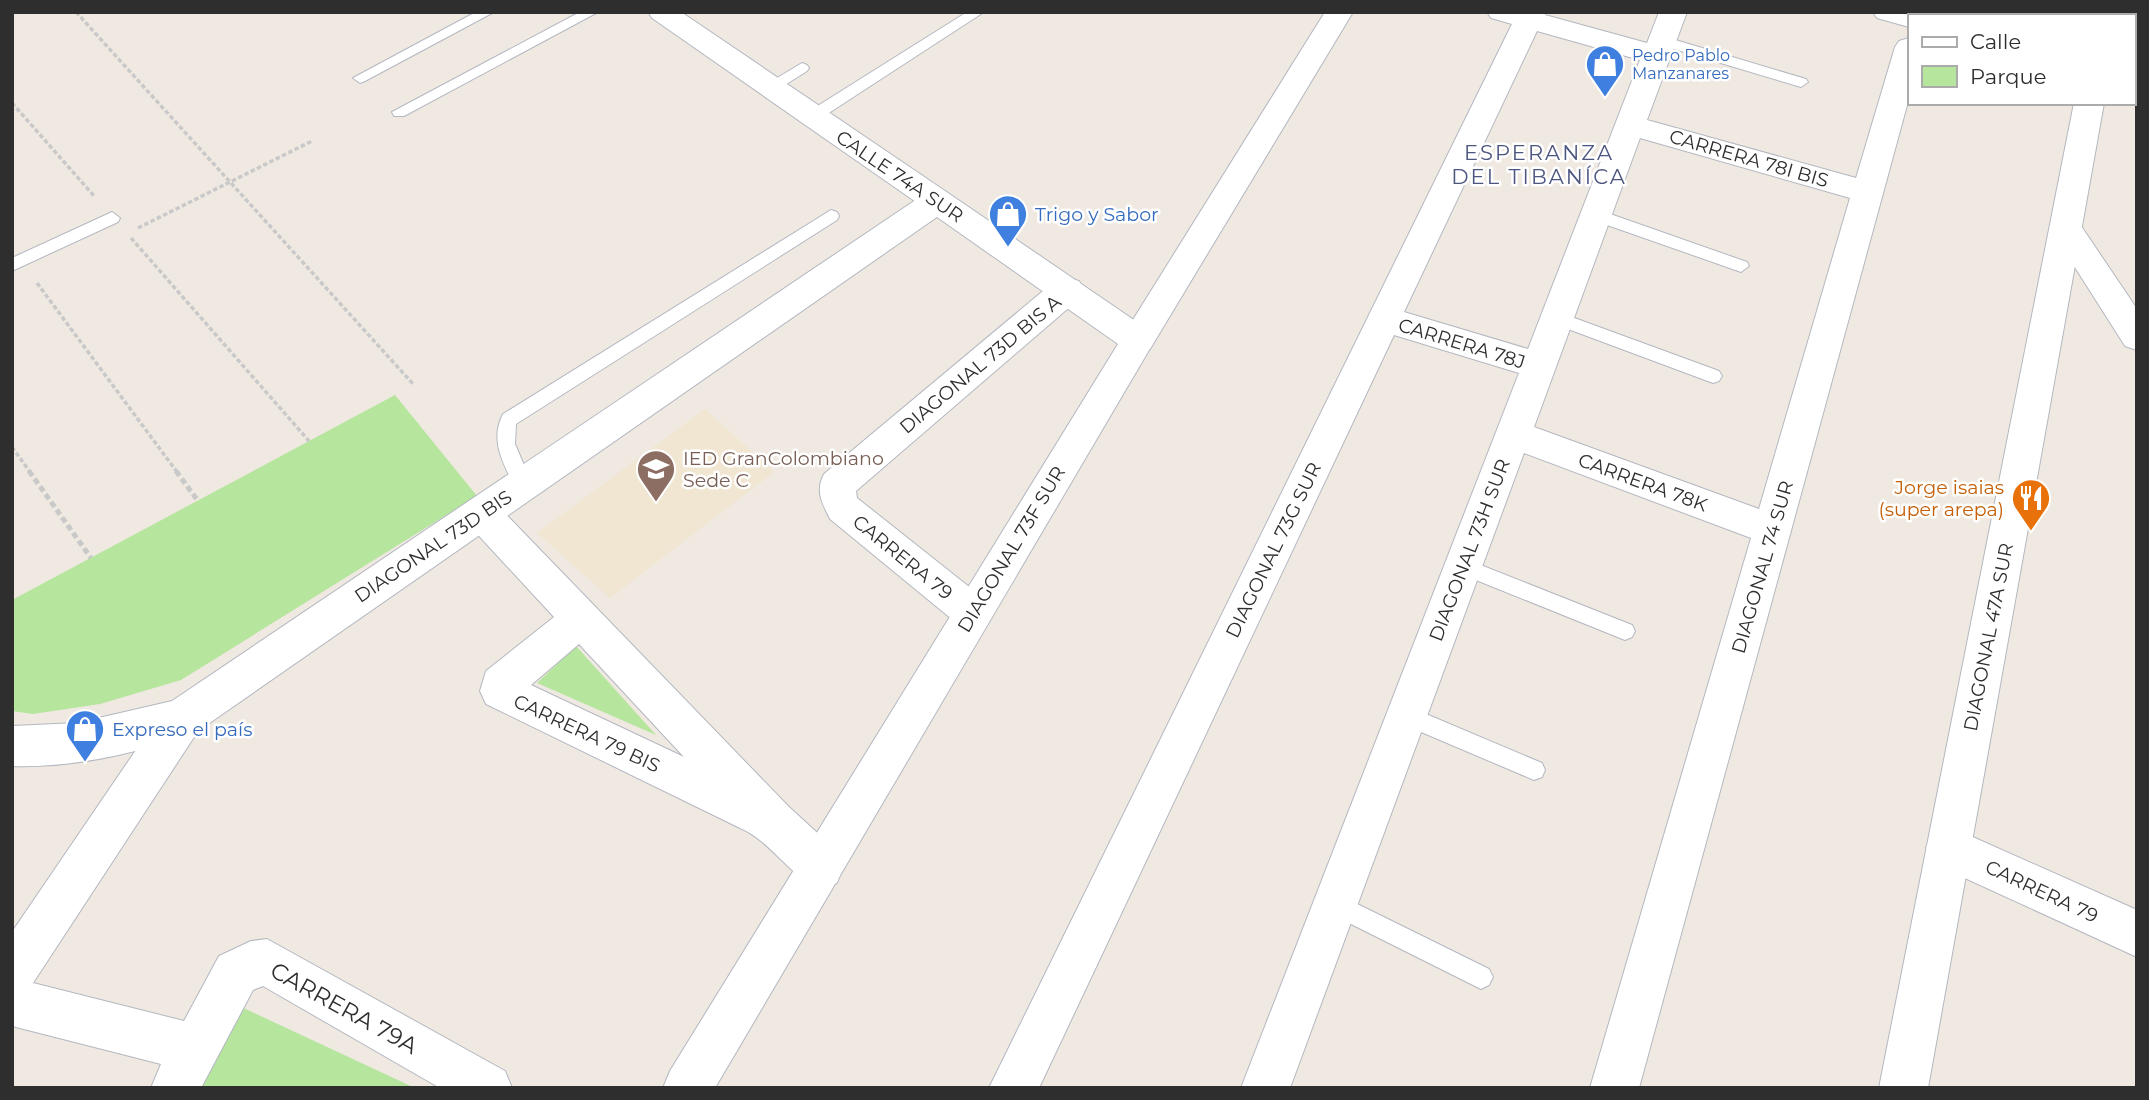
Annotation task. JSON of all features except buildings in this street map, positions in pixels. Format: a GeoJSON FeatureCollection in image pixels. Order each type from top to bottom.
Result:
{"type":"FeatureCollection","features":[{"type":"Feature","properties":{"kind":"street","name":"CALLE 74A SUR"},"geometry":{"type":"LineString","coordinates":[[662,12],[1138,340]]}},
{"type":"Feature","properties":{"kind":"street","name":"DIAGONAL 73F SUR"},"geometry":{"type":"LineString","coordinates":[[687,1088],[1339,12]]}},
{"type":"Feature","properties":{"kind":"street"},"geometry":{"type":"LineString","coordinates":[[1887,12],[1908,18]]}},
{"type":"Feature","properties":{"kind":"street"},"geometry":{"type":"LineString","coordinates":[[1520,15],[1664,36]]}},
{"type":"Feature","properties":{"kind":"street","name":"DIAGONAL 73G SUR"},"geometry":{"type":"LineString","coordinates":[[1013,1088],[1384,319],[1520,15]]}},
{"type":"Feature","properties":{"kind":"street","name":"DIAGONAL 73H SUR"},"geometry":{"type":"LineString","coordinates":[[1265,1088],[1664,36]]}},
{"type":"Feature","properties":{"kind":"street","name":"DIAGONAL 74 SUR"},"geometry":{"type":"LineString","coordinates":[[1614,1088],[1908,51]]}},
{"type":"Feature","properties":{"kind":"street","name":"DIAGONAL 47A SUR"},"geometry":{"type":"LineString","coordinates":[[1903,1088],[2089,105]]}},
{"type":"Feature","properties":{"kind":"street","name":"CARRERA 78I BIS"},"geometry":{"type":"LineString","coordinates":[[1630,125],[1868,192]]}},
{"type":"Feature","properties":{"kind":"street","name":"DIAGONAL 73D BIS"},"geometry":{"type":"LineString","coordinates":[[12,973],[183,717],[937,201]]}},
{"type":"Feature","properties":{"kind":"street"},"geometry":{"type":"LineString","coordinates":[[2066,228],[2137,337]]}},
{"type":"Feature","properties":{"kind":"street","name":"DIAGONAL 73D BIS A"},"geometry":{"type":"LineString","coordinates":[[838,496],[837,485],[1067,290]]}},
{"type":"Feature","properties":{"kind":"street","name":"CARRERA 78J"},"geometry":{"type":"LineString","coordinates":[[1384,319],[1539,366]]}},
{"type":"Feature","properties":{"kind":"street","name":"CARRERA 78K"},"geometry":{"type":"LineString","coordinates":[[1513,434],[1772,530]]}},
{"type":"Feature","properties":{"kind":"street","name":"CARRERA 79"},"geometry":{"type":"LineString","coordinates":[[838,496],[843,508],[973,613]]}},
{"type":"Feature","properties":{"kind":"street","name":"CARRERA 79 BIS"},"geometry":{"type":"LineString","coordinates":[[481,513],[774,822],[821,867]]}},
{"type":"Feature","properties":{"kind":"street","name":"CARRERA 79 BIS"},"geometry":{"type":"LineString","coordinates":[[582,618],[500,684],[500,691],[774,822]]}},
{"type":"Feature","properties":{"kind":"street"},"geometry":{"type":"LineString","coordinates":[[12,746],[34,747],[104,739],[183,717]]}},
{"type":"Feature","properties":{"kind":"street","name":"CARRERA 79"},"geometry":{"type":"LineString","coordinates":[[1948,848],[2137,934]]}},
{"type":"Feature","properties":{"kind":"street","name":"CARRERA 79A"},"geometry":{"type":"LineString","coordinates":[[12,1002],[185,1068],[236,973],[251,964],[267,962],[488,1088]]}},
{"type":"Feature","properties":{"kind":"lane"},"geometry":{"type":"LineString","coordinates":[[360,78],[487,12]]}},
{"type":"Feature","properties":{"kind":"lane"},"geometry":{"type":"LineString","coordinates":[[399,113],[591,12]]}},
{"type":"Feature","properties":{"kind":"lane"},"geometry":{"type":"LineString","coordinates":[[813,116],[977,12]]}},
{"type":"Feature","properties":{"kind":"lane"},"geometry":{"type":"LineString","coordinates":[[1664,36],[1801,82]]}},
{"type":"Feature","properties":{"kind":"lane"},"geometry":{"type":"LineString","coordinates":[[772,87],[802,68]]}},
{"type":"Feature","properties":{"kind":"lane"},"geometry":{"type":"LineString","coordinates":[[1596,215],[1741,266]]}},
{"type":"Feature","properties":{"kind":"lane"},"geometry":{"type":"LineString","coordinates":[[523,484],[502,439],[503,429],[509,419],[831,216]]}},
{"type":"Feature","properties":{"kind":"lane"},"geometry":{"type":"LineString","coordinates":[[12,265],[112,218]]}},
{"type":"Feature","properties":{"kind":"lane"},"geometry":{"type":"LineString","coordinates":[[1558,318],[1713,376]]}},
{"type":"Feature","properties":{"kind":"lane"},"geometry":{"type":"LineString","coordinates":[[1463,566],[1625,631]]}},
{"type":"Feature","properties":{"kind":"lane"},"geometry":{"type":"LineString","coordinates":[[1407,716],[1534,770]]}},
{"type":"Feature","properties":{"kind":"lane"},"geometry":{"type":"LineString","coordinates":[[1335,904],[1481,977]]}},
{"type":"Feature","properties":{"kind":"path"},"geometry":{"type":"LineString","coordinates":[[76,12],[414,384]]}},
{"type":"Feature","properties":{"kind":"path"},"geometry":{"type":"LineString","coordinates":[[12,103],[112,218]]}},
{"type":"Feature","properties":{"kind":"path"},"geometry":{"type":"LineString","coordinates":[[309,441],[127,233],[312,141]]}},
{"type":"Feature","properties":{"kind":"path"},"geometry":{"type":"LineString","coordinates":[[34,280],[198,501]]}},
{"type":"Feature","properties":{"kind":"path"},"geometry":{"type":"LineString","coordinates":[[12,447],[91,558]]}},
{"type":"Feature","properties":{"kind":"shaded area","name":"IED GranColombiano Sede C"},"geometry":{"type":"Polygon","coordinates":[[[705,409],[774,472],[610,598],[537,533],[705,409]]]}},
{"type":"Feature","properties":{"kind":"green space"},"geometry":{"type":"Polygon","coordinates":[[[395,395],[477,496],[181,680],[100,704],[33,714],[12,711],[12,600],[395,395]]]}},
{"type":"Feature","properties":{"kind":"green space"},"geometry":{"type":"Polygon","coordinates":[[[576,646],[656,735],[537,683],[576,646]]]}},
{"type":"Feature","properties":{"kind":"green space"},"geometry":{"type":"Polygon","coordinates":[[[237,1005],[415,1088],[193,1088],[237,1005]]]}},
{"type":"Feature","properties":{"kind":"place","name":"Pedro Pablo Manzanares"},"geometry":{"type":"Point","coordinates":[1605,98]}},
{"type":"Feature","properties":{"kind":"place","name":"Trigo y Sabor"},"geometry":{"type":"Point","coordinates":[1008,248]}},
{"type":"Feature","properties":{"kind":"place","name":"IED GranColombiano Sede C"},"geometry":{"type":"Point","coordinates":[656,503]}},
{"type":"Feature","properties":{"kind":"place","name":"Jorge isaias (super arepa)"},"geometry":{"type":"Point","coordinates":[2031,532]}},
{"type":"Feature","properties":{"kind":"place","name":"Expreso el país"},"geometry":{"type":"Point","coordinates":[85,763]}},
{"type":"Feature","properties":{"kind":"district","name":"ESPERANZA DEL TIBANÍCA"},"geometry":{"type":"Point","coordinates":[1539,165]}}]}
